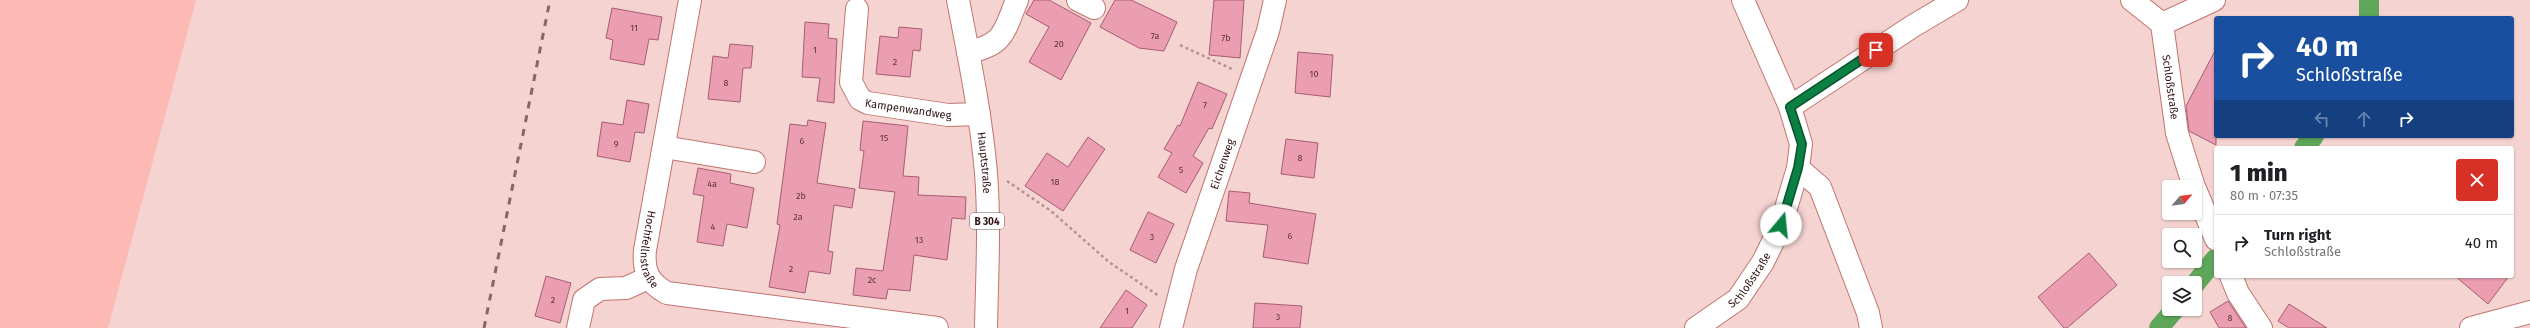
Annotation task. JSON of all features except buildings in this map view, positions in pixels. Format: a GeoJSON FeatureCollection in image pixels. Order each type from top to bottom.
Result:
{"type":"FeatureCollection","features":[{"type":"Feature","properties":{"kind":"street","name":"Hochfellnstraße"},"geometry":{"type":"LineString","coordinates":[[690,0],[645,250],[644,265],[648,278],[656,288],[666,293],[936,328]]}},
{"type":"Feature","properties":{"kind":"street","name":"Hauptstraße"},"geometry":{"type":"LineString","coordinates":[[958,0],[979,114],[987,192],[986,328]]}},
{"type":"Feature","properties":{"kind":"street"},"geometry":{"type":"LineString","coordinates":[[968,52],[980,50],[1000,40],[1017,0]]}},
{"type":"Feature","properties":{"kind":"street","name":"Eichenweg"},"geometry":{"type":"LineString","coordinates":[[1173,318],[1186,269],[1268,31],[1276,0]]}},
{"type":"Feature","properties":{"kind":"street","name":"Schloßstraße"},"geometry":{"type":"LineString","coordinates":[[1696,328],[1738,299],[1764,262],[1781,225],[1798,168],[1802,144],[1790,107],[1742,0]]}},
{"type":"Feature","properties":{"kind":"street"},"geometry":{"type":"LineString","coordinates":[[1790,107],[1913,26],[1957,0]]}},
{"type":"Feature","properties":{"kind":"street"},"geometry":{"type":"LineString","coordinates":[[2132,0],[2162,24],[2214,0]]}},
{"type":"Feature","properties":{"kind":"street","name":"Kampenwandweg"},"geometry":{"type":"LineString","coordinates":[[857,9],[851,82],[860,99],[868,104],[948,115],[979,114]]}},
{"type":"Feature","properties":{"kind":"street","name":"Schloßstraße"},"geometry":{"type":"LineString","coordinates":[[2162,24],[2177,133],[2192,180]]}},
{"type":"Feature","properties":{"kind":"street"},"geometry":{"type":"LineString","coordinates":[[664,147],[754,162]]}},
{"type":"Feature","properties":{"kind":"street"},"geometry":{"type":"LineString","coordinates":[[1798,168],[1820,187],[1868,313],[1871,328]]}},
{"type":"Feature","properties":{"kind":"street","name":"Schloßstraße"},"geometry":{"type":"LineString","coordinates":[[2202,205],[2214,234]]}},
{"type":"Feature","properties":{"kind":"street"},"geometry":{"type":"LineString","coordinates":[[578,328],[584,300],[600,289],[626,288],[648,278]]}},
{"type":"Feature","properties":{"kind":"street"},"geometry":{"type":"LineString","coordinates":[[2232,278],[2238,293],[2261,328]]}},
{"type":"Feature","properties":{"kind":"street"},"geometry":{"type":"LineString","coordinates":[[2471,328],[2530,312]]}},
{"type":"Feature","properties":{"kind":"path"},"geometry":{"type":"LineString","coordinates":[[1180,45],[1252,78]]}},
{"type":"Feature","properties":{"kind":"path"},"geometry":{"type":"LineString","coordinates":[[1002,177],[1050,211],[1173,318]]}},
{"type":"Feature","properties":{"kind":"shaded area"},"geometry":{"type":"Polygon","coordinates":[[[0,0],[196,0],[108,328],[0,328],[0,0]]]}},
{"type":"Feature","properties":{"kind":"waterway"},"geometry":{"type":"LineString","coordinates":[[2369,0],[2369,16]]}},
{"type":"Feature","properties":{"kind":"waterway"},"geometry":{"type":"LineString","coordinates":[[2306,146],[2312,138]]}},
{"type":"Feature","properties":{"kind":"waterway"},"geometry":{"type":"LineString","coordinates":[[2201,276],[2214,260]]}},
{"type":"Feature","properties":{"kind":"waterway"},"geometry":{"type":"LineString","coordinates":[[2159,328],[2169,316]]}},
{"type":"Feature","properties":{"kind":"railway"},"geometry":{"type":"LineString","coordinates":[[484,328],[550,0]]}},
{"type":"Feature","properties":{"kind":"route"},"geometry":{"type":"LineString","coordinates":[[1781,225],[1798,168],[1802,144],[1790,107],[1876,50]]}}]}
